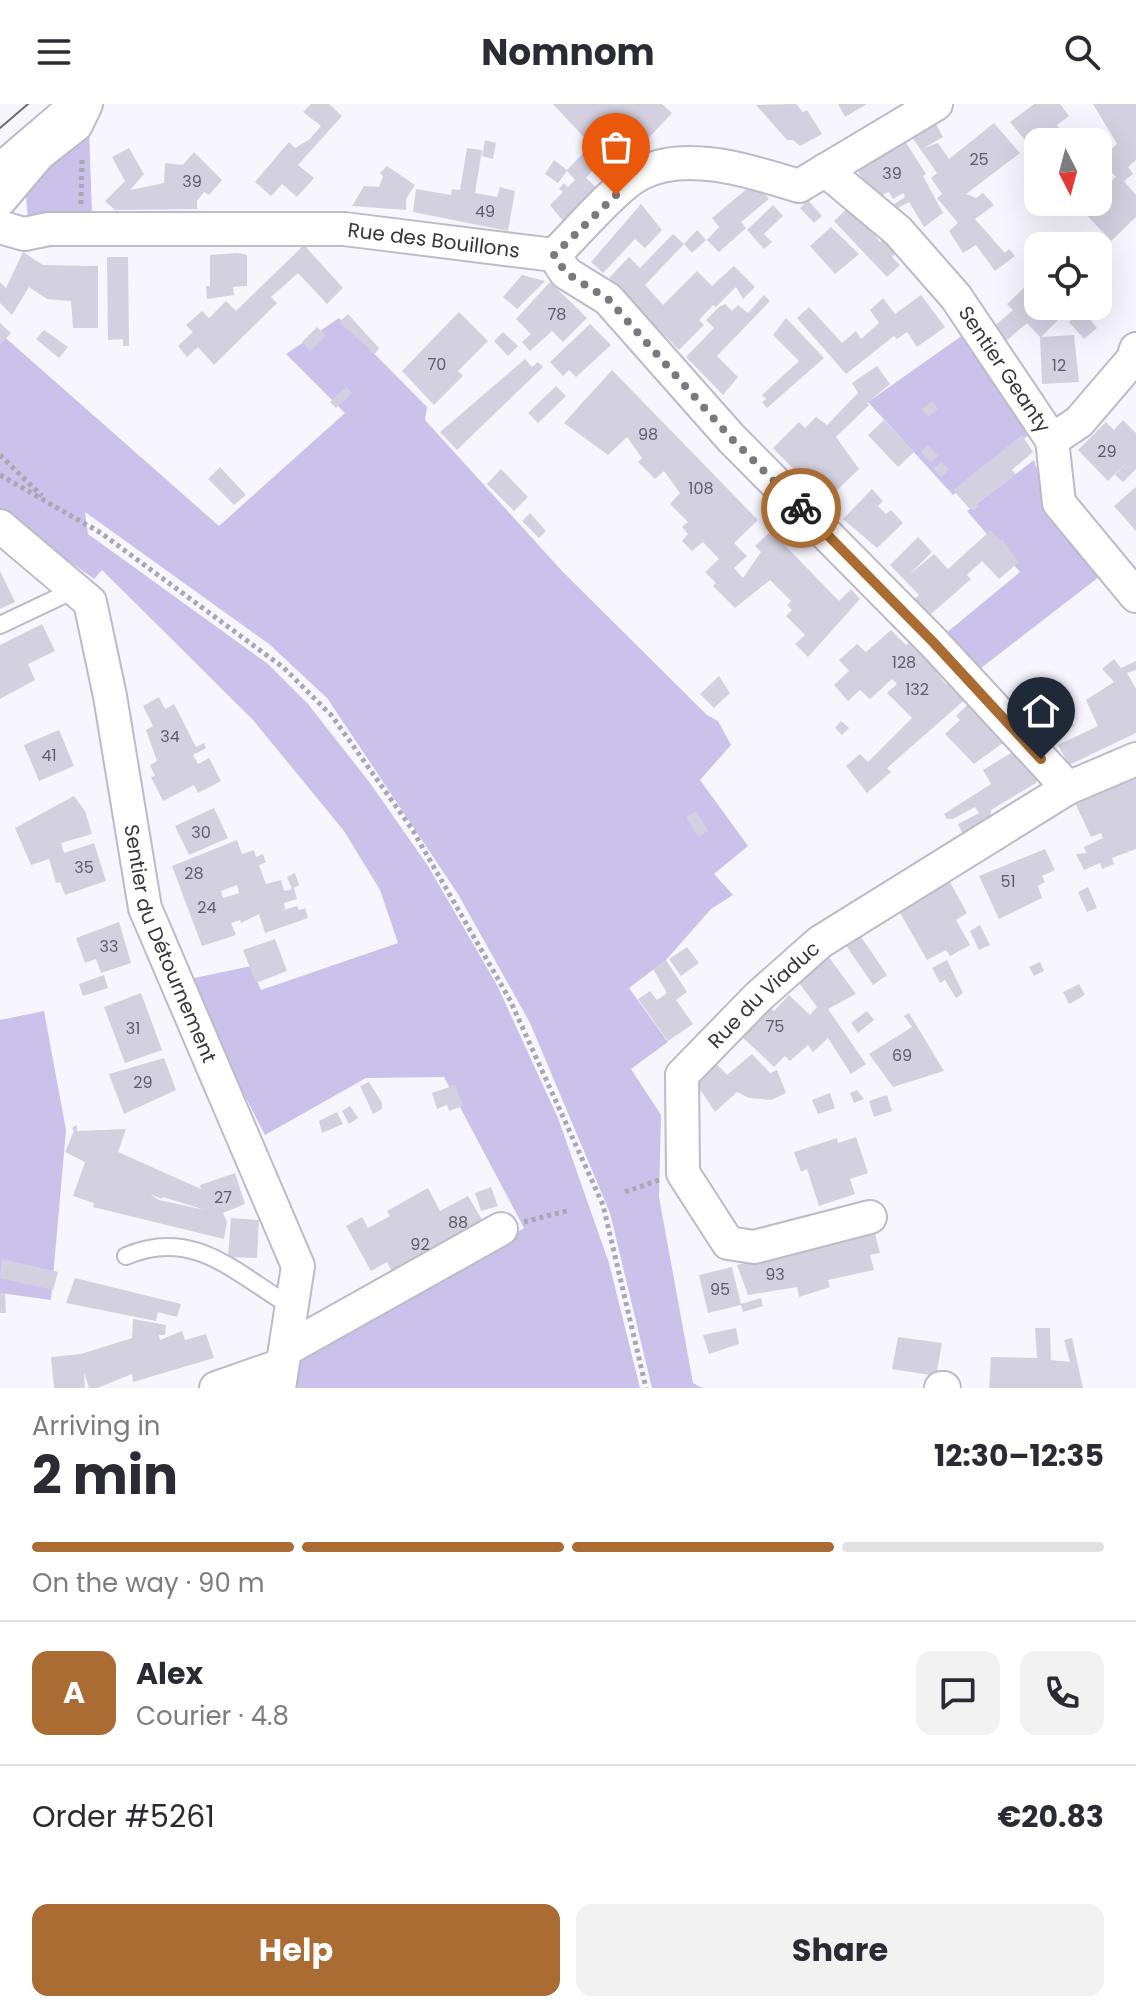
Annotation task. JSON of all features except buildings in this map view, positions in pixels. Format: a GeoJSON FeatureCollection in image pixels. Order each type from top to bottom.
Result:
{"type":"FeatureCollection","features":[{"type":"Feature","properties":{"kind":"street"},"geometry":{"type":"LineString","coordinates":[[0,170],[62,117],[86,104]]}},
{"type":"Feature","properties":{"kind":"street"},"geometry":{"type":"LineString","coordinates":[[0,200],[39,154],[76,125],[86,104]]}},
{"type":"Feature","properties":{"kind":"street"},"geometry":{"type":"LineString","coordinates":[[936,104],[799,186],[752,172],[705,165],[657,166],[637,175],[554,255],[566,273],[608,299],[731,438],[934,643],[1068,788]]}},
{"type":"Feature","properties":{"kind":"street","name":"Sentier Geanty"},"geometry":{"type":"LineString","coordinates":[[825,170],[898,231],[956,297],[1052,440],[1059,503],[1136,596]]}},
{"type":"Feature","properties":{"kind":"street","name":"Rue des Bouillons"},"geometry":{"type":"LineString","coordinates":[[0,211],[65,229]]}},
{"type":"Feature","properties":{"kind":"street","name":"Rue des Bouillons"},"geometry":{"type":"LineString","coordinates":[[0,227],[24,234],[65,229],[344,229],[554,255]]}},
{"type":"Feature","properties":{"kind":"street"},"geometry":{"type":"LineString","coordinates":[[1052,440],[1079,422],[1133,359],[1136,349]]}},
{"type":"Feature","properties":{"kind":"street","name":"Sentier du Détournement"},"geometry":{"type":"LineString","coordinates":[[0,526],[90,602],[105,669],[145,908],[298,1266],[282,1367]]}},
{"type":"Feature","properties":{"kind":"street","name":"Rue du Viaduc"},"geometry":{"type":"LineString","coordinates":[[870,1217],[754,1247],[728,1243],[683,1173],[682,1075],[758,997],[820,942],[1068,788],[1136,759]]}},
{"type":"Feature","properties":{"kind":"street"},"geometry":{"type":"LineString","coordinates":[[216,1388],[282,1367],[501,1229]]}},
{"type":"Feature","properties":{"kind":"lane"},"geometry":{"type":"LineString","coordinates":[[0,625],[76,589]]}},
{"type":"Feature","properties":{"kind":"lane"},"geometry":{"type":"LineString","coordinates":[[126,1256],[153,1245],[202,1250],[292,1307]]}},
{"type":"Feature","properties":{"kind":"path"},"geometry":{"type":"LineString","coordinates":[[65,229],[86,104]]}},
{"type":"Feature","properties":{"kind":"path"},"geometry":{"type":"LineString","coordinates":[[0,455],[46,499]]}},
{"type":"Feature","properties":{"kind":"path"},"geometry":{"type":"LineString","coordinates":[[0,475],[101,533],[284,668],[332,716],[412,829],[510,1000],[603,1205],[646,1388]]}},
{"type":"Feature","properties":{"kind":"path"},"geometry":{"type":"LineString","coordinates":[[501,1229],[570,1210]]}},
{"type":"Feature","properties":{"kind":"shaded area"},"geometry":{"type":"Polygon","coordinates":[[[89,127],[92,215],[28,221],[25,183],[89,127]]]}},
{"type":"Feature","properties":{"kind":"shaded area"},"geometry":{"type":"Polygon","coordinates":[[[339,318],[427,407],[425,420],[563,572],[707,715],[718,721],[731,745],[700,780],[748,846],[714,874],[733,895],[711,909],[666,960],[629,988],[668,1042],[631,1069],[661,1115],[659,1197],[693,1383],[703,1388],[652,1388],[610,1213],[530,1023],[458,894],[327,698],[269,644],[85,512],[88,534],[268,664],[308,704],[370,783],[428,866],[497,985],[558,1118],[609,1263],[640,1388],[288,1388],[291,1370],[305,1353],[330,1334],[398,1294],[524,1228],[444,1077],[366,1078],[265,1135],[185,980],[251,966],[261,990],[398,943],[380,890],[344,831],[253,720],[102,570],[94,579],[0,512],[0,333],[219,526],[345,413],[286,354],[339,318]]]}},
{"type":"Feature","properties":{"kind":"shaded area"},"geometry":{"type":"Polygon","coordinates":[[[970,330],[1031,433],[953,495],[868,402],[970,330]]]}},
{"type":"Feature","properties":{"kind":"shaded area"},"geometry":{"type":"Polygon","coordinates":[[[1034,460],[1050,509],[1104,573],[972,675],[939,639],[1020,572],[967,511],[1034,460]]]}},
{"type":"Feature","properties":{"kind":"shaded area"},"geometry":{"type":"Polygon","coordinates":[[[44,1011],[66,1130],[51,1300],[0,1293],[0,1020],[44,1011]]]}},
{"type":"Feature","properties":{"kind":"tram line"},"geometry":{"type":"LineString","coordinates":[[0,128],[28,104]]}},
{"type":"Feature","properties":{"kind":"way so far"},"geometry":{"type":"LineString","coordinates":[[616,195],[554,255],[566,273],[608,299],[731,438],[801,508]]}},
{"type":"Feature","properties":{"kind":"route"},"geometry":{"type":"LineString","coordinates":[[801,508],[934,643],[1041,759]]}}]}
